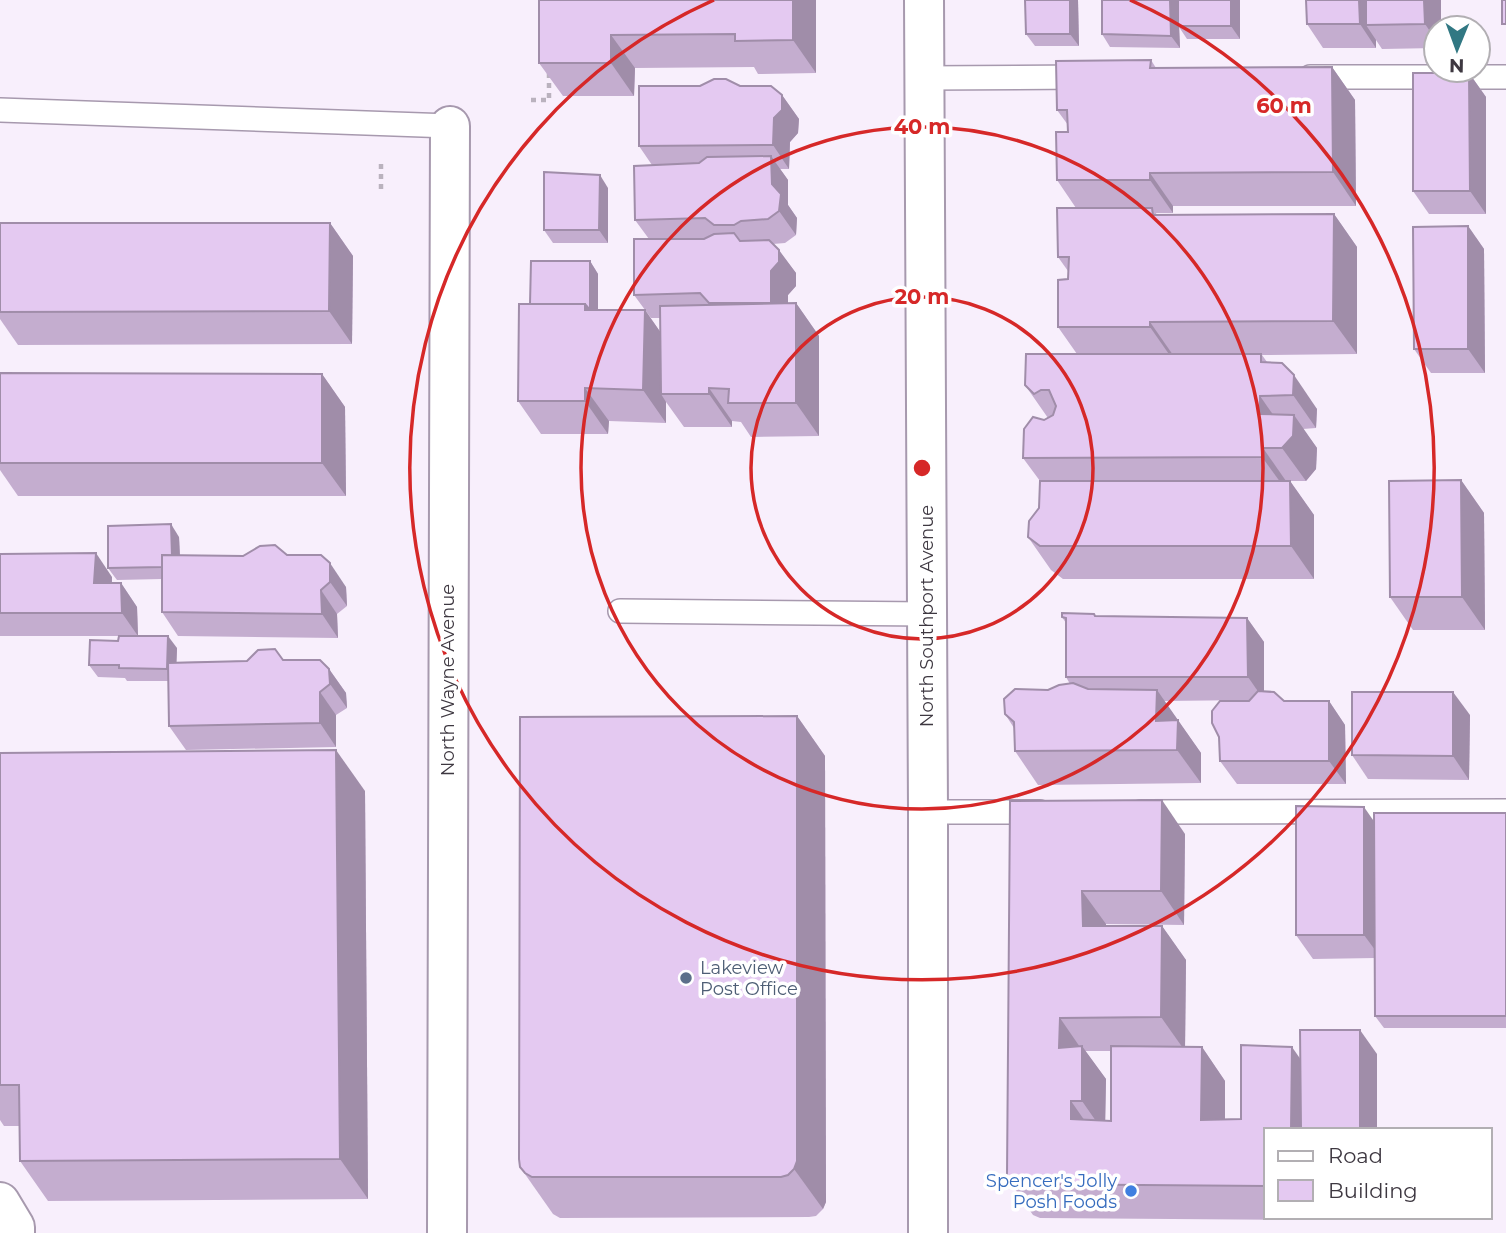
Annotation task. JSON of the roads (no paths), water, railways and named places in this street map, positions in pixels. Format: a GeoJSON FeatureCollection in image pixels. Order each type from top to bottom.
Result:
{"type":"FeatureCollection","features":[{"type":"Feature","properties":{"kind":"street","name":"North Southport Avenue"},"geometry":{"type":"LineString","coordinates":[[924,0],[928,1233]]}},
{"type":"Feature","properties":{"kind":"street","name":"North Wayne Avenue"},"geometry":{"type":"LineString","coordinates":[[447,1233],[450,126]]}},
{"type":"Feature","properties":{"kind":"street"},"geometry":{"type":"LineString","coordinates":[[0,1202],[15,1227],[15,1233]]}},
{"type":"Feature","properties":{"kind":"lane"},"geometry":{"type":"LineString","coordinates":[[924,78],[1104,77]]}},
{"type":"Feature","properties":{"kind":"lane"},"geometry":{"type":"LineString","coordinates":[[1284,77],[1506,77]]}},
{"type":"Feature","properties":{"kind":"lane"},"geometry":{"type":"LineString","coordinates":[[0,110],[450,126]]}},
{"type":"Feature","properties":{"kind":"lane"},"geometry":{"type":"LineString","coordinates":[[620,611],[927,614]]}},
{"type":"Feature","properties":{"kind":"lane"},"geometry":{"type":"LineString","coordinates":[[1120,812],[1506,811]]}},
{"type":"Feature","properties":{"kind":"lane"},"geometry":{"type":"LineString","coordinates":[[928,812],[1065,812]]}},
{"type":"Feature","properties":{"kind":"place","name":"Lakeview Post Office"},"geometry":{"type":"Point","coordinates":[686,978]}},
{"type":"Feature","properties":{"kind":"place","name":"Spencer's Jolly Posh Foods"},"geometry":{"type":"Point","coordinates":[1131,1191]}}]}
